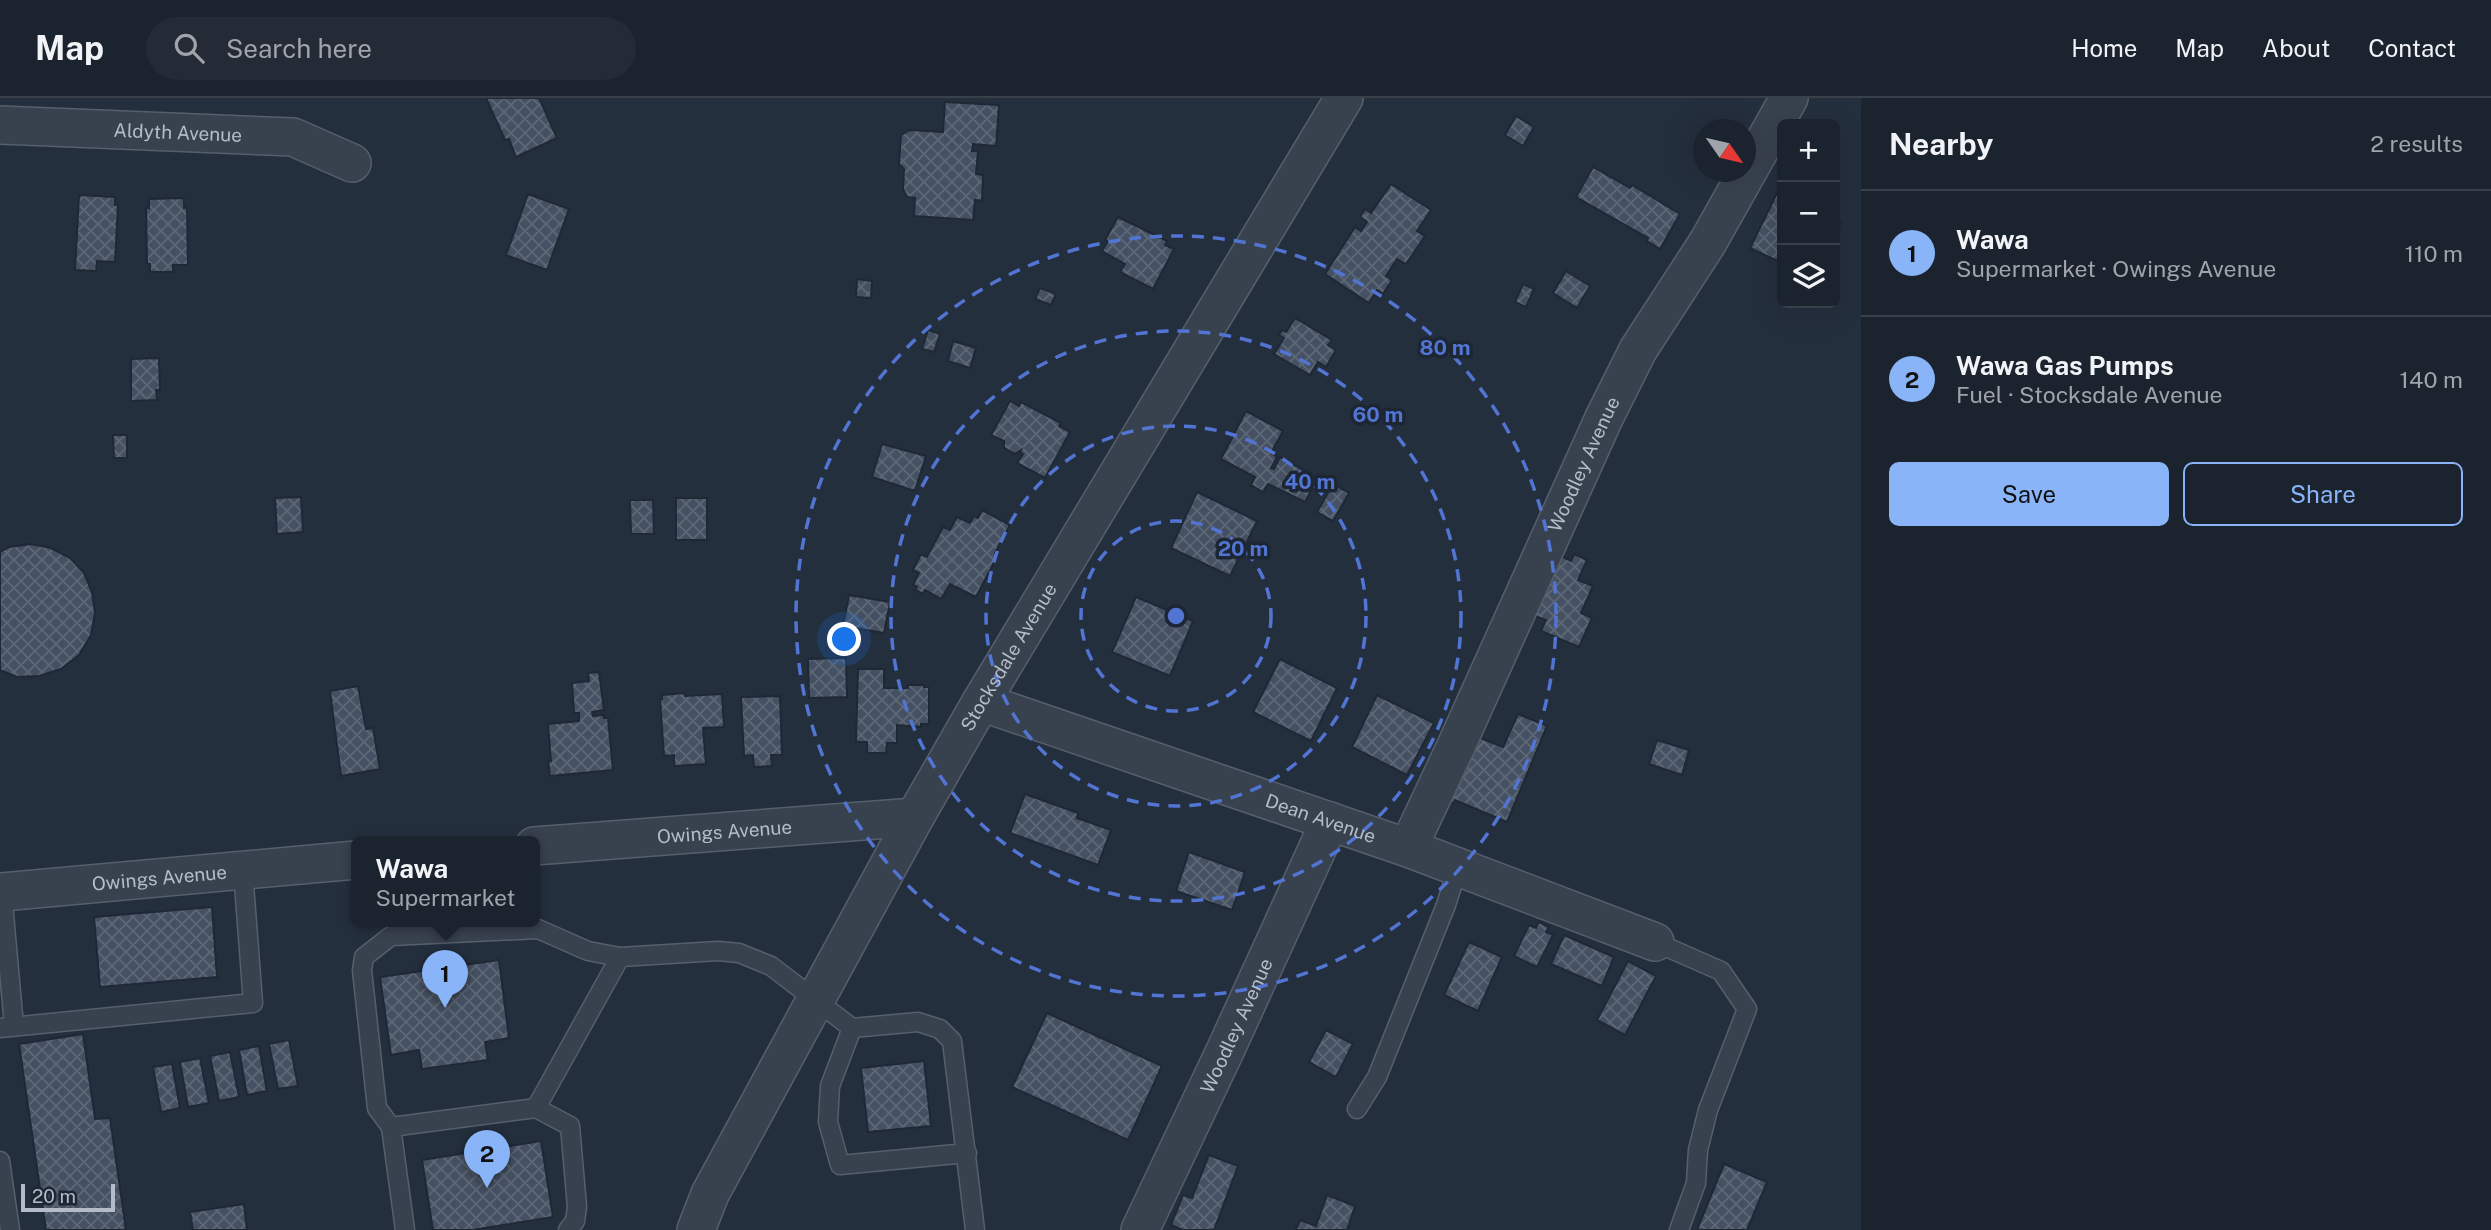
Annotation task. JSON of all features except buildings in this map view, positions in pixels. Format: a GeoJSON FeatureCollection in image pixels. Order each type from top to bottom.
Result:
{"type":"FeatureCollection","features":[{"type":"Feature","properties":{"kind":"street","name":"Stocksdale Avenue"},"geometry":{"type":"LineString","coordinates":[[696,1230],[710,1194],[915,817],[981,702],[1344,98]]}},
{"type":"Feature","properties":{"kind":"street","name":"Woodley Avenue"},"geometry":{"type":"LineString","coordinates":[[1408,848],[1626,372],[1708,242],[1789,98]]}},
{"type":"Feature","properties":{"kind":"street","name":"Aldyth Avenue"},"geometry":{"type":"LineString","coordinates":[[0,125],[293,136],[352,163]]}},
{"type":"Feature","properties":{"kind":"street","name":"Dean Avenue"},"geometry":{"type":"LineString","coordinates":[[981,702],[1408,848],[1655,942]]}},
{"type":"Feature","properties":{"kind":"street","name":"Owings Avenue"},"geometry":{"type":"LineString","coordinates":[[540,846],[915,817]]}},
{"type":"Feature","properties":{"kind":"street","name":"Woodley Avenue"},"geometry":{"type":"LineString","coordinates":[[1140,1230],[1330,821]]}},
{"type":"Feature","properties":{"kind":"street","name":"Owings Avenue"},"geometry":{"type":"LineString","coordinates":[[1,891],[351,860]]}},
{"type":"Feature","properties":{"kind":"lane"},"geometry":{"type":"LineString","coordinates":[[1357,1109],[1377,1077],[1446,905],[1458,867]]}},
{"type":"Feature","properties":{"kind":"lane"},"geometry":{"type":"LineString","coordinates":[[1,891],[7,1027],[253,1003],[243,871]]}},
{"type":"Feature","properties":{"kind":"lane"},"geometry":{"type":"LineString","coordinates":[[405,1230],[391,1127],[377,1108],[362,970],[364,957],[391,936],[538,929],[587,951],[620,957],[718,951],[739,953],[771,966],[852,1028],[918,1022],[940,1029],[952,1041],[975,1230]]}},
{"type":"Feature","properties":{"kind":"lane"},"geometry":{"type":"LineString","coordinates":[[1655,942],[1721,971],[1747,1009],[1708,1110],[1698,1150],[1696,1183],[1679,1230]]}},
{"type":"Feature","properties":{"kind":"lane"},"geometry":{"type":"LineString","coordinates":[[536,1108],[620,957]]}},
{"type":"Feature","properties":{"kind":"lane"},"geometry":{"type":"LineString","coordinates":[[852,1028],[830,1086],[828,1122],[840,1165],[967,1153]]}},
{"type":"Feature","properties":{"kind":"lane"},"geometry":{"type":"LineString","coordinates":[[391,1127],[536,1108],[570,1126],[577,1207],[575,1221],[568,1230]]}},
{"type":"Feature","properties":{"kind":"lane"},"geometry":{"type":"LineString","coordinates":[[0,1161],[10,1230]]}},
{"type":"Feature","properties":{"kind":"place","name":"Wawa"},"geometry":{"type":"Point","coordinates":[445,1008]}},
{"type":"Feature","properties":{"kind":"place","name":"Wawa Gas Pumps"},"geometry":{"type":"Point","coordinates":[487,1188]}}]}
